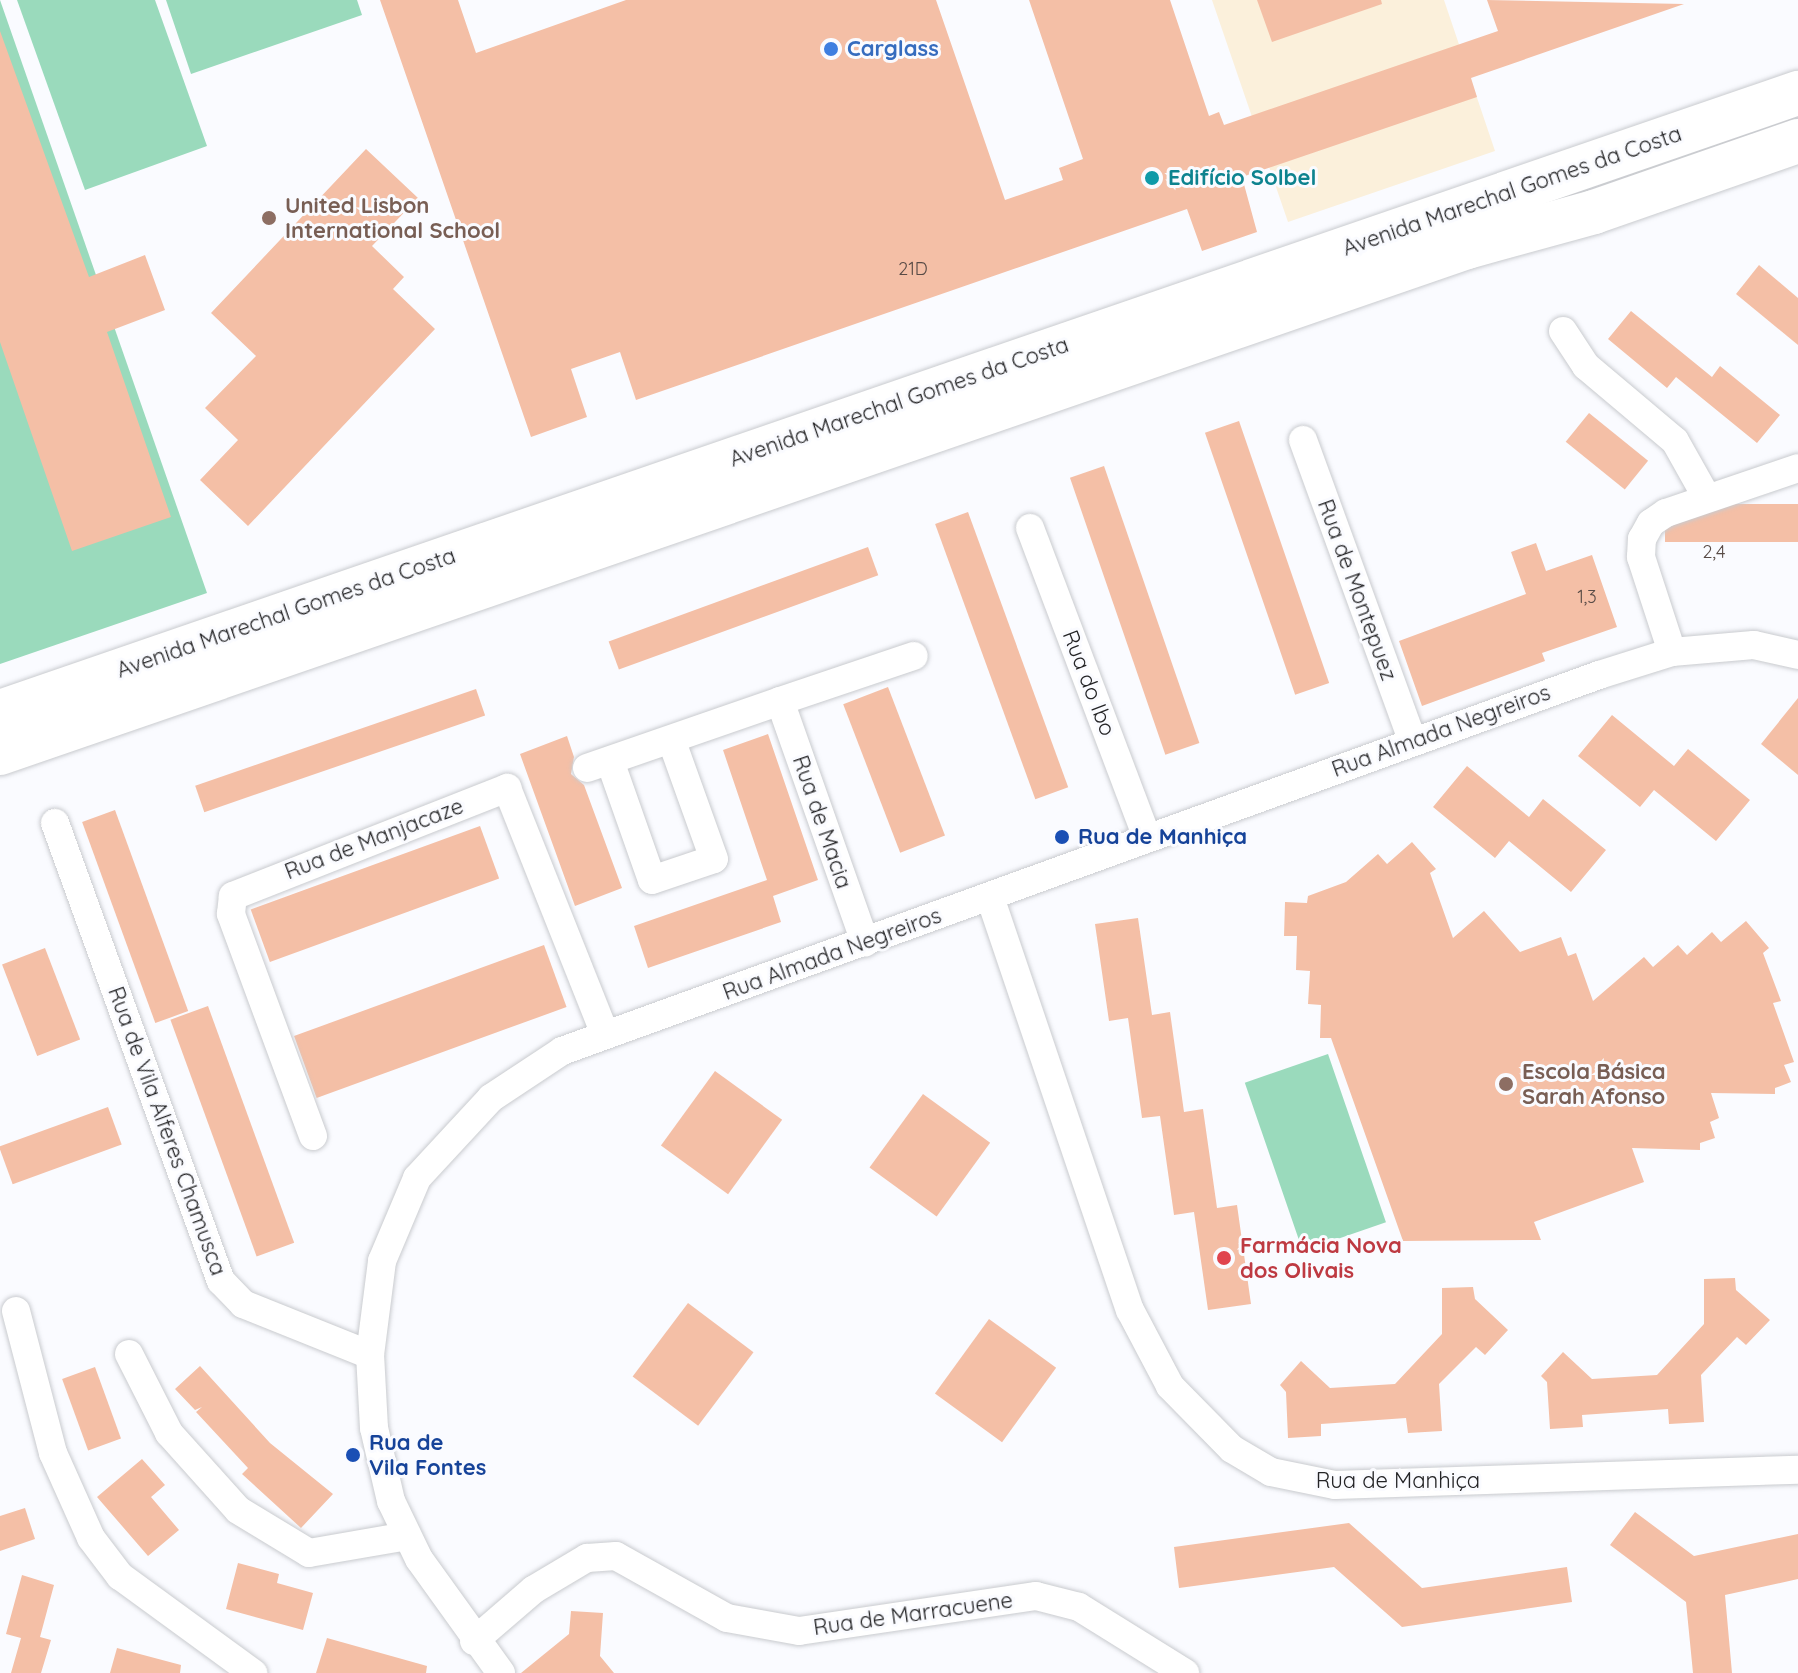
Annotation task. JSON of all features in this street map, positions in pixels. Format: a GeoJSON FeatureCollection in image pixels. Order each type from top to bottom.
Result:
{"type":"FeatureCollection","features":[{"type":"Feature","properties":{"kind":"main road","name":"Avenida Marechal Gomes da Costa"},"geometry":{"type":"LineString","coordinates":[[0,712],[1798,93]]}},
{"type":"Feature","properties":{"kind":"main road","name":"Avenida Marechal Gomes da Costa"},"geometry":{"type":"LineString","coordinates":[[0,753],[1467,247],[1594,212],[1798,141]]}},
{"type":"Feature","properties":{"kind":"street"},"geometry":{"type":"LineString","coordinates":[[1563,331],[1586,366],[1675,441],[1707,498]]}},
{"type":"Feature","properties":{"kind":"street","name":"Rua de Montepuez"},"geometry":{"type":"LineString","coordinates":[[1303,440],[1412,740]]}},
{"type":"Feature","properties":{"kind":"street"},"geometry":{"type":"LineString","coordinates":[[1672,652],[1641,557],[1642,539],[1651,523],[1666,513],[1798,468]]}},
{"type":"Feature","properties":{"kind":"street","name":"Rua do Ibo"},"geometry":{"type":"LineString","coordinates":[[1030,528],[1147,838]]}},
{"type":"Feature","properties":{"kind":"street","name":"Rua Almada Negreiros"},"geometry":{"type":"LineString","coordinates":[[501,1673],[474,1641],[407,1536],[378,1453],[370,1355],[382,1261],[417,1178],[491,1098],[562,1051],[605,1034],[865,943],[1412,740],[1672,652],[1754,645],[1798,655]]}},
{"type":"Feature","properties":{"kind":"street"},"geometry":{"type":"LineString","coordinates":[[671,739],[714,859],[652,880],[598,764],[780,701],[914,656]]}},
{"type":"Feature","properties":{"kind":"street","name":"Rua de Macia"},"geometry":{"type":"LineString","coordinates":[[780,701],[865,943]]}},
{"type":"Feature","properties":{"kind":"street","name":"Rua de Manjacaze"},"geometry":{"type":"LineString","coordinates":[[313,1136],[231,914],[233,896],[507,788],[605,1034]]}},
{"type":"Feature","properties":{"kind":"street","name":"Rua de Vila Alferes Chamusca"},"geometry":{"type":"LineString","coordinates":[[55,823],[221,1281],[243,1304],[370,1355]]}},
{"type":"Feature","properties":{"kind":"street","name":"Rua de Manhiça"},"geometry":{"type":"LineString","coordinates":[[990,897],[1130,1310],[1170,1386],[1232,1449],[1271,1472],[1335,1485],[1798,1470]]}},
{"type":"Feature","properties":{"kind":"street"},"geometry":{"type":"LineString","coordinates":[[16,1311],[53,1453],[91,1538],[120,1576],[253,1673]]}},
{"type":"Feature","properties":{"kind":"street"},"geometry":{"type":"LineString","coordinates":[[129,1354],[169,1433],[238,1510],[309,1553],[407,1536]]}},
{"type":"Feature","properties":{"kind":"street","name":"Rua de Marracuene"},"geometry":{"type":"LineString","coordinates":[[474,1641],[533,1590],[587,1558],[616,1556],[727,1618],[799,1631],[1036,1596],[1079,1607],[1185,1673]]}},
{"type":"Feature","properties":{"kind":"shaded area"},"geometry":{"type":"Polygon","coordinates":[[[1212,0],[1444,0],[1495,151],[1288,222],[1212,0]]]}},
{"type":"Feature","properties":{"kind":"green space"},"geometry":{"type":"Polygon","coordinates":[[[0,0],[207,593],[0,664],[0,0]]]}},
{"type":"Feature","properties":{"kind":"green space"},"geometry":{"type":"Polygon","coordinates":[[[17,0],[155,0],[207,146],[85,190],[17,0]]]}},
{"type":"Feature","properties":{"kind":"green space"},"geometry":{"type":"Polygon","coordinates":[[[166,0],[357,0],[362,15],[191,74],[166,0]]]}},
{"type":"Feature","properties":{"kind":"green space"},"geometry":{"type":"Polygon","coordinates":[[[1328,1054],[1386,1222],[1303,1251],[1245,1083],[1328,1054]]]}},
{"type":"Feature","properties":{"kind":"building"},"geometry":{"type":"Polygon","coordinates":[[[380,0],[458,0],[476,53],[626,0],[936,0],[1005,200],[1063,180],[1059,168],[1083,159],[1029,0],[1170,0],[1209,116],[1219,112],[1224,125],[1498,31],[1487,0],[1684,4],[1471,78],[1477,97],[1242,177],[1257,232],[1202,251],[1187,209],[636,400],[620,352],[571,369],[587,417],[531,437],[380,0]]]}},
{"type":"Feature","properties":{"kind":"building"},"geometry":{"type":"Polygon","coordinates":[[[1257,0],[1381,0],[1382,4],[1272,42],[1257,0]]]}},
{"type":"Feature","properties":{"kind":"building"},"geometry":{"type":"Polygon","coordinates":[[[0,31],[89,277],[145,255],[165,310],[107,332],[171,517],[72,551],[0,342],[0,31]]]}},
{"type":"Feature","properties":{"kind":"building"},"geometry":{"type":"Polygon","coordinates":[[[366,149],[418,198],[372,246],[404,277],[393,289],[435,329],[248,526],[200,480],[238,440],[205,408],[256,356],[211,313],[366,149]]]}},
{"type":"Feature","properties":{"kind":"building"},"geometry":{"type":"Polygon","coordinates":[[[1759,265],[1798,298],[1798,345],[1736,294],[1759,265]]]}},
{"type":"Feature","properties":{"kind":"building"},"geometry":{"type":"Polygon","coordinates":[[[1631,311],[1712,377],[1720,366],[1780,415],[1757,443],[1676,377],[1667,388],[1608,339],[1631,311]]]}},
{"type":"Feature","properties":{"kind":"building"},"geometry":{"type":"Polygon","coordinates":[[[1589,413],[1648,461],[1625,490],[1566,442],[1589,413]]]}},
{"type":"Feature","properties":{"kind":"building"},"geometry":{"type":"Polygon","coordinates":[[[1239,421],[1329,683],[1295,695],[1205,433],[1239,421]]]}},
{"type":"Feature","properties":{"kind":"building"},"geometry":{"type":"Polygon","coordinates":[[[1104,466],[1199,743],[1165,755],[1070,478],[1104,466]]]}},
{"type":"Feature","properties":{"kind":"building"},"geometry":{"type":"Polygon","coordinates":[[[1665,504],[1798,504],[1798,542],[1665,542],[1665,504]]]}},
{"type":"Feature","properties":{"kind":"building"},"geometry":{"type":"Polygon","coordinates":[[[968,512],[1068,787],[1035,799],[935,524],[968,512]]]}},
{"type":"Feature","properties":{"kind":"building"},"geometry":{"type":"Polygon","coordinates":[[[1536,543],[1546,571],[1592,555],[1617,627],[1542,653],[1545,661],[1422,706],[1399,641],[1526,594],[1511,552],[1536,543]]]}},
{"type":"Feature","properties":{"kind":"building"},"geometry":{"type":"Polygon","coordinates":[[[868,547],[878,575],[619,670],[609,641],[868,547]]]}},
{"type":"Feature","properties":{"kind":"building"},"geometry":{"type":"Polygon","coordinates":[[[888,687],[945,835],[900,853],[843,704],[888,687]]]}},
{"type":"Feature","properties":{"kind":"building"},"geometry":{"type":"Polygon","coordinates":[[[476,689],[485,715],[204,812],[195,786],[476,689]]]}},
{"type":"Feature","properties":{"kind":"building"},"geometry":{"type":"Polygon","coordinates":[[[1798,698],[1798,775],[1761,744],[1798,698]]]}},
{"type":"Feature","properties":{"kind":"building"},"geometry":{"type":"Polygon","coordinates":[[[1612,715],[1674,766],[1688,749],[1750,800],[1716,841],[1654,790],[1640,807],[1578,756],[1612,715]]]}},
{"type":"Feature","properties":{"kind":"building"},"geometry":{"type":"Polygon","coordinates":[[[768,734],[818,880],[773,896],[781,922],[648,968],[634,926],[767,880],[723,750],[768,734]]]}},
{"type":"Feature","properties":{"kind":"building"},"geometry":{"type":"Polygon","coordinates":[[[567,736],[574,757],[571,774],[584,785],[622,888],[575,906],[520,754],[567,736]]]}},
{"type":"Feature","properties":{"kind":"building"},"geometry":{"type":"Polygon","coordinates":[[[1467,766],[1529,817],[1543,799],[1606,850],[1571,892],[1509,841],[1495,858],[1433,807],[1467,766]]]}},
{"type":"Feature","properties":{"kind":"building"},"geometry":{"type":"Polygon","coordinates":[[[115,810],[188,1011],[155,1023],[82,822],[115,810]]]}},
{"type":"Feature","properties":{"kind":"building"},"geometry":{"type":"Polygon","coordinates":[[[480,826],[499,879],[270,962],[251,909],[480,826]]]}},
{"type":"Feature","properties":{"kind":"building"},"geometry":{"type":"Polygon","coordinates":[[[1412,842],[1436,869],[1430,873],[1453,938],[1484,911],[1520,952],[1561,937],[1568,956],[1576,953],[1593,1001],[1644,957],[1653,967],[1678,945],[1687,955],[1712,932],[1721,942],[1746,921],[1769,948],[1763,953],[1781,1001],[1773,1003],[1794,1062],[1784,1065],[1791,1082],[1775,1088],[1775,1094],[1711,1093],[1719,1118],[1710,1122],[1715,1138],[1700,1143],[1700,1150],[1632,1148],[1644,1182],[1534,1222],[1541,1240],[1403,1241],[1331,1038],[1320,1038],[1321,1005],[1308,1004],[1310,971],[1296,970],[1297,936],[1284,936],[1285,902],[1307,903],[1308,896],[1346,882],[1378,854],[1387,864],[1412,842]]]}},
{"type":"Feature","properties":{"kind":"building"},"geometry":{"type":"Polygon","coordinates":[[[1138,918],[1152,1015],[1170,1012],[1184,1112],[1203,1109],[1217,1208],[1237,1205],[1251,1304],[1208,1310],[1194,1212],[1174,1215],[1160,1116],[1142,1118],[1128,1018],[1109,1021],[1095,924],[1138,918]]]}},
{"type":"Feature","properties":{"kind":"building"},"geometry":{"type":"Polygon","coordinates":[[[544,945],[567,1007],[317,1098],[294,1036],[544,945]]]}},
{"type":"Feature","properties":{"kind":"building"},"geometry":{"type":"Polygon","coordinates":[[[45,948],[80,1039],[37,1056],[2,964],[45,948]]]}},
{"type":"Feature","properties":{"kind":"building"},"geometry":{"type":"Polygon","coordinates":[[[208,1006],[294,1243],[257,1256],[170,1020],[208,1006]]]}},
{"type":"Feature","properties":{"kind":"building"},"geometry":{"type":"Polygon","coordinates":[[[715,1071],[782,1120],[728,1194],[661,1145],[715,1071]]]}},
{"type":"Feature","properties":{"kind":"building"},"geometry":{"type":"Polygon","coordinates":[[[923,1094],[990,1143],[937,1216],[870,1168],[923,1094]]]}},
{"type":"Feature","properties":{"kind":"building"},"geometry":{"type":"Polygon","coordinates":[[[108,1107],[122,1145],[13,1184],[0,1146],[108,1107]]]}},
{"type":"Feature","properties":{"kind":"building"},"geometry":{"type":"Polygon","coordinates":[[[1735,1278],[1736,1290],[1770,1320],[1746,1345],[1737,1337],[1701,1375],[1704,1422],[1669,1424],[1668,1409],[1582,1415],[1583,1427],[1550,1429],[1547,1382],[1541,1376],[1563,1352],[1592,1379],[1657,1375],[1704,1324],[1704,1279],[1735,1278]]]}},
{"type":"Feature","properties":{"kind":"building"},"geometry":{"type":"Polygon","coordinates":[[[1473,1287],[1475,1299],[1508,1330],[1485,1355],[1476,1347],[1439,1384],[1442,1431],[1408,1433],[1406,1418],[1321,1424],[1321,1436],[1288,1438],[1286,1392],[1280,1385],[1301,1361],[1330,1388],[1395,1384],[1442,1334],[1442,1288],[1473,1287]]]}},
{"type":"Feature","properties":{"kind":"building"},"geometry":{"type":"Polygon","coordinates":[[[688,1303],[753,1352],[698,1426],[633,1376],[688,1303]]]}},
{"type":"Feature","properties":{"kind":"building"},"geometry":{"type":"Polygon","coordinates":[[[989,1319],[1056,1368],[1002,1442],[935,1393],[989,1319]]]}},
{"type":"Feature","properties":{"kind":"building"},"geometry":{"type":"Polygon","coordinates":[[[200,1366],[270,1443],[333,1494],[301,1528],[242,1474],[248,1468],[196,1412],[202,1407],[195,1410],[175,1389],[200,1366]]]}},
{"type":"Feature","properties":{"kind":"building"},"geometry":{"type":"Polygon","coordinates":[[[95,1367],[121,1438],[88,1450],[62,1379],[95,1367]]]}},
{"type":"Feature","properties":{"kind":"building"},"geometry":{"type":"Polygon","coordinates":[[[142,1459],[165,1485],[151,1497],[179,1530],[148,1556],[97,1497],[142,1459]]]}},
{"type":"Feature","properties":{"kind":"building"},"geometry":{"type":"Polygon","coordinates":[[[25,1508],[35,1539],[0,1551],[0,1516],[25,1508]]]}},
{"type":"Feature","properties":{"kind":"building"},"geometry":{"type":"Polygon","coordinates":[[[1635,1512],[1694,1556],[1798,1534],[1798,1579],[1725,1595],[1732,1673],[1693,1673],[1686,1602],[1610,1545],[1635,1512]]]}},
{"type":"Feature","properties":{"kind":"building"},"geometry":{"type":"Polygon","coordinates":[[[1349,1523],[1422,1588],[1567,1567],[1572,1602],[1402,1627],[1334,1567],[1179,1588],[1174,1547],[1349,1523]]]}},
{"type":"Feature","properties":{"kind":"building"},"geometry":{"type":"Polygon","coordinates":[[[238,1563],[279,1574],[277,1583],[313,1593],[303,1630],[226,1609],[238,1563]]]}},
{"type":"Feature","properties":{"kind":"building"},"geometry":{"type":"Polygon","coordinates":[[[22,1575],[54,1585],[40,1637],[51,1640],[41,1673],[11,1673],[21,1638],[6,1634],[22,1575]]]}},
{"type":"Feature","properties":{"kind":"building"},"geometry":{"type":"Polygon","coordinates":[[[571,1611],[603,1613],[600,1656],[614,1673],[521,1673],[569,1634],[571,1611]]]}},
{"type":"Feature","properties":{"kind":"building"},"geometry":{"type":"Polygon","coordinates":[[[327,1638],[427,1666],[426,1673],[316,1673],[327,1638]]]}},
{"type":"Feature","properties":{"kind":"building"},"geometry":{"type":"Polygon","coordinates":[[[117,1648],[181,1665],[180,1673],[110,1673],[117,1648]]]}},
{"type":"Feature","properties":{"kind":"place","name":"Carglass"},"geometry":{"type":"Point","coordinates":[831,49]}},
{"type":"Feature","properties":{"kind":"place","name":"Edifício Solbel"},"geometry":{"type":"Point","coordinates":[1152,178]}},
{"type":"Feature","properties":{"kind":"place","name":"United Lisbon International School"},"geometry":{"type":"Point","coordinates":[269,218]}},
{"type":"Feature","properties":{"kind":"place","name":"Rua de Manhiça"},"geometry":{"type":"Point","coordinates":[1062,837]}},
{"type":"Feature","properties":{"kind":"place","name":"Escola Básica Sarah Afonso"},"geometry":{"type":"Point","coordinates":[1506,1084]}},
{"type":"Feature","properties":{"kind":"place","name":"Farmácia Nova dos Olivais"},"geometry":{"type":"Point","coordinates":[1224,1258]}},
{"type":"Feature","properties":{"kind":"place","name":"Rua de Vila Fontes"},"geometry":{"type":"Point","coordinates":[353,1455]}}]}
